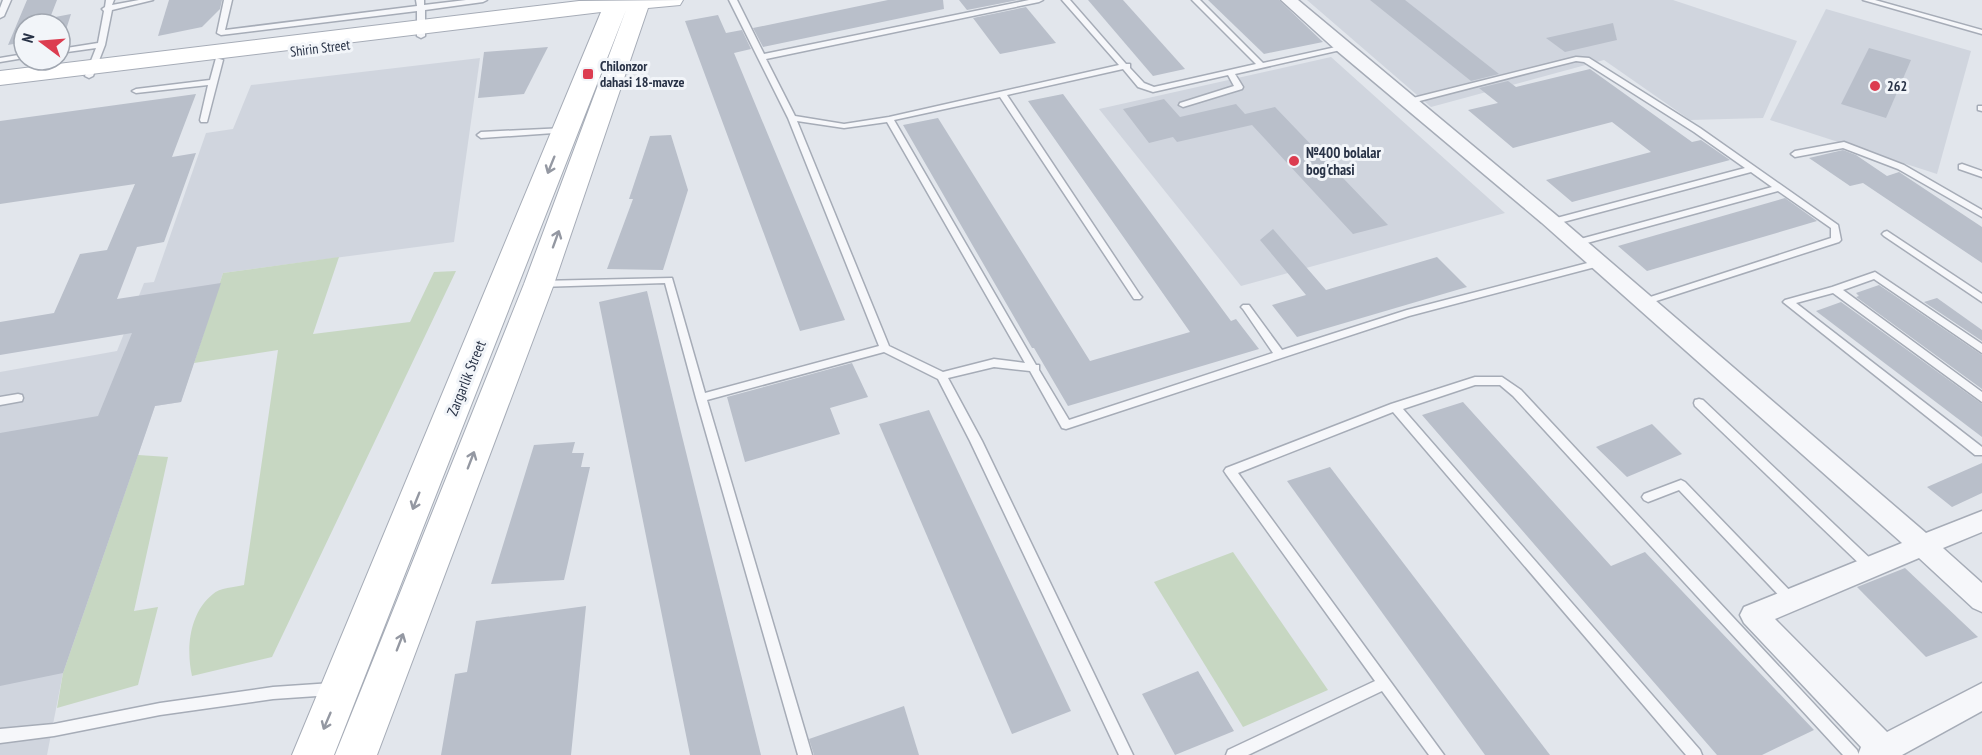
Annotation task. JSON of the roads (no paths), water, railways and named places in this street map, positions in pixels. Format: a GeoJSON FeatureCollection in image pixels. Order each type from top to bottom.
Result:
{"type":"FeatureCollection","features":[{"type":"Feature","properties":{"kind":"main road"},"geometry":{"type":"LineString","coordinates":[[356,755],[378,686],[539,284],[625,4],[672,0]]}},
{"type":"Feature","properties":{"kind":"main road","name":"Shirin Street"},"geometry":{"type":"LineString","coordinates":[[0,78],[91,71],[216,71],[421,18],[625,4]]}},
{"type":"Feature","properties":{"kind":"main road","name":"Shirin Street"},"geometry":{"type":"LineString","coordinates":[[0,87],[421,18],[545,6],[625,4]]}},
{"type":"Feature","properties":{"kind":"main road","name":"Zargarlik Street"},"geometry":{"type":"LineString","coordinates":[[313,755],[346,688],[566,130],[625,4]]}},
{"type":"Feature","properties":{"kind":"street"},"geometry":{"type":"LineString","coordinates":[[1289,0],[1552,222],[1982,600]]}},
{"type":"Feature","properties":{"kind":"street"},"geometry":{"type":"LineString","coordinates":[[1982,521],[1741,619],[1882,753],[1982,696]]}},
{"type":"Feature","properties":{"kind":"lane"},"geometry":{"type":"LineString","coordinates":[[0,16],[7,0]]}},
{"type":"Feature","properties":{"kind":"lane"},"geometry":{"type":"LineString","coordinates":[[91,71],[101,45],[106,9],[110,0]]}},
{"type":"Feature","properties":{"kind":"lane"},"geometry":{"type":"LineString","coordinates":[[106,9],[149,0]]}},
{"type":"Feature","properties":{"kind":"lane"},"geometry":{"type":"LineString","coordinates":[[228,0],[222,33],[421,18],[483,0]]}},
{"type":"Feature","properties":{"kind":"lane"},"geometry":{"type":"LineString","coordinates":[[733,0],[792,118],[885,348]]}},
{"type":"Feature","properties":{"kind":"lane"},"geometry":{"type":"LineString","coordinates":[[763,57],[1039,0]]}},
{"type":"Feature","properties":{"kind":"lane"},"geometry":{"type":"LineString","coordinates":[[1066,0],[1127,66],[1141,85],[1153,90],[1342,47]]}},
{"type":"Feature","properties":{"kind":"lane"},"geometry":{"type":"LineString","coordinates":[[1196,0],[1262,66]]}},
{"type":"Feature","properties":{"kind":"lane"},"geometry":{"type":"LineString","coordinates":[[1867,0],[1982,32]]}},
{"type":"Feature","properties":{"kind":"lane"},"geometry":{"type":"LineString","coordinates":[[72,49],[101,45]]}},
{"type":"Feature","properties":{"kind":"lane"},"geometry":{"type":"LineString","coordinates":[[1408,102],[1576,59],[1586,60],[1697,130],[1835,227],[1836,240],[1644,302]]}},
{"type":"Feature","properties":{"kind":"lane"},"geometry":{"type":"LineString","coordinates":[[792,118],[844,126],[890,119],[1127,66]]}},
{"type":"Feature","properties":{"kind":"lane"},"geometry":{"type":"LineString","coordinates":[[136,91],[216,71],[204,120]]}},
{"type":"Feature","properties":{"kind":"lane"},"geometry":{"type":"LineString","coordinates":[[1183,105],[1239,87],[1231,73]]}},
{"type":"Feature","properties":{"kind":"lane"},"geometry":{"type":"LineString","coordinates":[[1002,94],[1137,297]]}},
{"type":"Feature","properties":{"kind":"lane"},"geometry":{"type":"LineString","coordinates":[[890,119],[1066,425],[1407,314],[1599,264]]}},
{"type":"Feature","properties":{"kind":"lane"},"geometry":{"type":"LineString","coordinates":[[481,135],[566,130]]}},
{"type":"Feature","properties":{"kind":"lane"},"geometry":{"type":"LineString","coordinates":[[1795,154],[1844,145],[1901,167],[1982,214]]}},
{"type":"Feature","properties":{"kind":"lane"},"geometry":{"type":"LineString","coordinates":[[1962,167],[1982,174]]}},
{"type":"Feature","properties":{"kind":"lane"},"geometry":{"type":"LineString","coordinates":[[1552,222],[1751,169]]}},
{"type":"Feature","properties":{"kind":"lane"},"geometry":{"type":"LineString","coordinates":[[1576,243],[1778,188]]}},
{"type":"Feature","properties":{"kind":"lane"},"geometry":{"type":"LineString","coordinates":[[1887,234],[1982,299]]}},
{"type":"Feature","properties":{"kind":"lane"},"geometry":{"type":"LineString","coordinates":[[1982,349],[1875,275],[1788,302],[1979,452],[1982,451]]}},
{"type":"Feature","properties":{"kind":"lane"},"geometry":{"type":"LineString","coordinates":[[539,284],[669,280],[805,755]]}},
{"type":"Feature","properties":{"kind":"lane"},"geometry":{"type":"LineString","coordinates":[[1835,288],[1982,398]]}},
{"type":"Feature","properties":{"kind":"lane"},"geometry":{"type":"LineString","coordinates":[[1246,307],[1280,355]]}},
{"type":"Feature","properties":{"kind":"lane"},"geometry":{"type":"LineString","coordinates":[[701,398],[885,348],[942,376],[976,441],[1126,755]]}},
{"type":"Feature","properties":{"kind":"lane"},"geometry":{"type":"LineString","coordinates":[[942,376],[994,363],[1035,368]]}},
{"type":"Feature","properties":{"kind":"lane"},"geometry":{"type":"LineString","coordinates":[[1437,755],[1230,471],[1395,407],[1475,381],[1502,381],[1517,393],[1741,619],[1852,755]]}},
{"type":"Feature","properties":{"kind":"lane"},"geometry":{"type":"LineString","coordinates":[[0,401],[18,398]]}},
{"type":"Feature","properties":{"kind":"lane"},"geometry":{"type":"LineString","coordinates":[[1699,403],[1871,567]]}},
{"type":"Feature","properties":{"kind":"lane"},"geometry":{"type":"LineString","coordinates":[[1395,407],[1695,755]]}},
{"type":"Feature","properties":{"kind":"lane"},"geometry":{"type":"LineString","coordinates":[[1648,497],[1681,485],[1791,600]]}},
{"type":"Feature","properties":{"kind":"lane"},"geometry":{"type":"LineString","coordinates":[[1233,755],[1385,683]]}},
{"type":"Feature","properties":{"kind":"lane"},"geometry":{"type":"LineString","coordinates":[[0,736],[54,730],[160,709],[273,693],[346,688]]}},
{"type":"Feature","properties":{"kind":"place","name":"Chilonzor dahasi 18-mavze"},"geometry":{"type":"Point","coordinates":[588,74]}},
{"type":"Feature","properties":{"kind":"place","name":"262"},"geometry":{"type":"Point","coordinates":[1875,86]}},
{"type":"Feature","properties":{"kind":"place","name":"№400 bolalar bog'chasi"},"geometry":{"type":"Point","coordinates":[1294,161]}}]}
